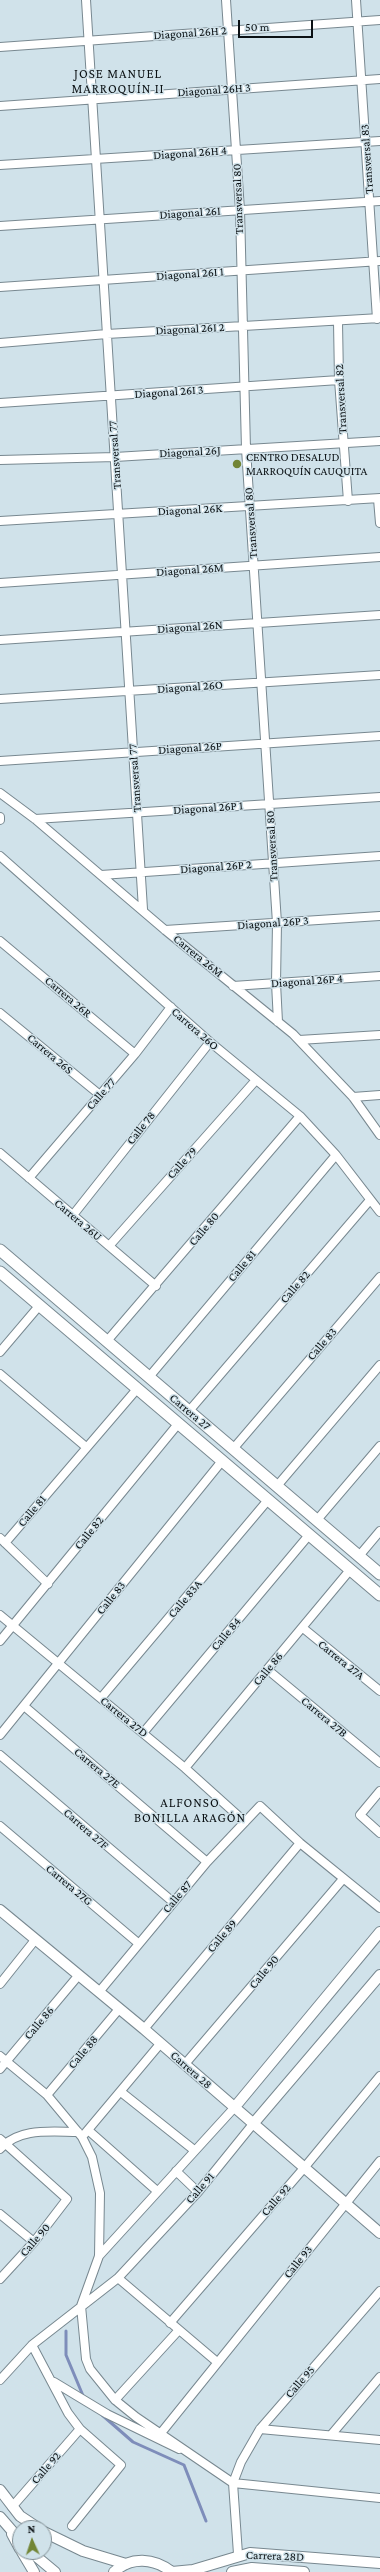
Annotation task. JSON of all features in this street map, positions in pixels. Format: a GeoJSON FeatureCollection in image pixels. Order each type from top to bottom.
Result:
{"type":"FeatureCollection","features":[{"type":"Feature","properties":{"kind":"main road","name":"Carrera 27"},"geometry":{"type":"LineString","coordinates":[[0,1250],[380,1574]]}},
{"type":"Feature","properties":{"kind":"main road","name":"Carrera 27"},"geometry":{"type":"LineString","coordinates":[[0,1272],[380,1595]]}},
{"type":"Feature","properties":{"kind":"street","name":"Transversal 77"},"geometry":{"type":"LineString","coordinates":[[86,0],[143,909]]}},
{"type":"Feature","properties":{"kind":"street","name":"Transversal 80"},"geometry":{"type":"LineString","coordinates":[[226,0],[240,210],[240,270],[246,449],[258,622],[260,683],[266,743],[278,923],[276,983],[278,1022]]}},
{"type":"Feature","properties":{"kind":"street","name":"Transversal 83"},"geometry":{"type":"LineString","coordinates":[[356,0],[369,201],[377,262],[379,318]]}},
{"type":"Feature","properties":{"kind":"street","name":"Diagonal 26H 2"},"geometry":{"type":"LineString","coordinates":[[0,47],[380,20]]}},
{"type":"Feature","properties":{"kind":"street","name":"Diagonal 26H 3"},"geometry":{"type":"LineString","coordinates":[[0,106],[380,79]]}},
{"type":"Feature","properties":{"kind":"street","name":"Diagonal 26H 4"},"geometry":{"type":"LineString","coordinates":[[0,165],[380,141]]}},
{"type":"Feature","properties":{"kind":"street","name":"Diagonal 26I"},"geometry":{"type":"LineString","coordinates":[[0,226],[380,201]]}},
{"type":"Feature","properties":{"kind":"street","name":"Diagonal 26I 1"},"geometry":{"type":"LineString","coordinates":[[0,287],[377,262]]}},
{"type":"Feature","properties":{"kind":"street","name":"Diagonal 26I 2"},"geometry":{"type":"LineString","coordinates":[[0,343],[107,334],[338,322],[379,318]]}},
{"type":"Feature","properties":{"kind":"street","name":"Transversal 82"},"geometry":{"type":"LineString","coordinates":[[338,322],[339,380],[348,501]]}},
{"type":"Feature","properties":{"kind":"street","name":"Diagonal 26I 3"},"geometry":{"type":"LineString","coordinates":[[0,403],[339,380]]}},
{"type":"Feature","properties":{"kind":"street","name":"Diagonal 26J"},"geometry":{"type":"LineString","coordinates":[[0,460],[115,457],[380,441]]}},
{"type":"Feature","properties":{"kind":"street","name":"Diagonal 26K"},"geometry":{"type":"LineString","coordinates":[[0,521],[379,498]]}},
{"type":"Feature","properties":{"kind":"street"},"geometry":{"type":"LineString","coordinates":[[379,498],[380,523]]}},
{"type":"Feature","properties":{"kind":"street","name":"Diagonal 26M"},"geometry":{"type":"LineString","coordinates":[[0,582],[380,557]]}},
{"type":"Feature","properties":{"kind":"street","name":"Diagonal 26N"},"geometry":{"type":"LineString","coordinates":[[0,640],[380,615]]}},
{"type":"Feature","properties":{"kind":"street","name":"Diagonal 26O"},"geometry":{"type":"LineString","coordinates":[[0,699],[380,675]]}},
{"type":"Feature","properties":{"kind":"street","name":"Diagonal 26P"},"geometry":{"type":"LineString","coordinates":[[0,761],[380,736]]}},
{"type":"Feature","properties":{"kind":"street","name":"Carrera 26M"},"geometry":{"type":"LineString","coordinates":[[0,793],[35,819],[143,909],[165,930],[299,1040],[353,1097],[380,1135]]}},
{"type":"Feature","properties":{"kind":"street","name":"Diagonal 26P 1"},"geometry":{"type":"LineString","coordinates":[[35,819],[380,797]]}},
{"type":"Feature","properties":{"kind":"street","name":"Carrera 26O"},"geometry":{"type":"LineString","coordinates":[[0,856],[210,1042],[300,1116],[336,1155],[380,1212]]}},
{"type":"Feature","properties":{"kind":"street","name":"Diagonal 26P 2"},"geometry":{"type":"LineString","coordinates":[[101,875],[380,856]]}},
{"type":"Feature","properties":{"kind":"street","name":"Diagonal 26P 3"},"geometry":{"type":"LineString","coordinates":[[165,930],[380,916]]}},
{"type":"Feature","properties":{"kind":"street","name":"Carrera 26R"},"geometry":{"type":"LineString","coordinates":[[0,941],[135,1054]]}},
{"type":"Feature","properties":{"kind":"street","name":"Diagonal 26P 4"},"geometry":{"type":"LineString","coordinates":[[233,986],[380,976]]}},
{"type":"Feature","properties":{"kind":"street","name":"Calle 77"},"geometry":{"type":"LineString","coordinates":[[29,1178],[135,1054],[171,1008]]}},
{"type":"Feature","properties":{"kind":"street","name":"Carrera 26S"},"geometry":{"type":"LineString","coordinates":[[1,1015],[100,1095]]}},
{"type":"Feature","properties":{"kind":"street"},"geometry":{"type":"LineString","coordinates":[[299,1040],[380,1035]]}},
{"type":"Feature","properties":{"kind":"street","name":"Calle 78"},"geometry":{"type":"LineString","coordinates":[[72,1215],[210,1042]]}},
{"type":"Feature","properties":{"kind":"street","name":"Calle 79"},"geometry":{"type":"LineString","coordinates":[[109,1246],[256,1080]]}},
{"type":"Feature","properties":{"kind":"street"},"geometry":{"type":"LineString","coordinates":[[353,1097],[380,1095]]}},
{"type":"Feature","properties":{"kind":"street","name":"Calle 80"},"geometry":{"type":"LineString","coordinates":[[107,1341],[156,1286],[300,1116]]}},
{"type":"Feature","properties":{"kind":"street","name":"Carrera 26U"},"geometry":{"type":"LineString","coordinates":[[0,1153],[156,1286]]}},
{"type":"Feature","properties":{"kind":"street","name":"Calle 81"},"geometry":{"type":"LineString","coordinates":[[149,1377],[336,1155]]}},
{"type":"Feature","properties":{"kind":"street","name":"Calle 82"},"geometry":{"type":"LineString","coordinates":[[189,1411],[370,1200]]}},
{"type":"Feature","properties":{"kind":"street","name":"Calle 83"},"geometry":{"type":"LineString","coordinates":[[233,1448],[380,1277]]}},
{"type":"Feature","properties":{"kind":"street"},"geometry":{"type":"LineString","coordinates":[[0,1352],[39,1306]]}},
{"type":"Feature","properties":{"kind":"street"},"geometry":{"type":"LineString","coordinates":[[277,1486],[380,1366]]}},
{"type":"Feature","properties":{"kind":"street"},"geometry":{"type":"LineString","coordinates":[[0,1374],[86,1447]]}},
{"type":"Feature","properties":{"kind":"street","name":"Calle 81"},"geometry":{"type":"LineString","coordinates":[[2,1541],[137,1389]]}},
{"type":"Feature","properties":{"kind":"street","name":"Calle 82"},"geometry":{"type":"LineString","coordinates":[[0,1641],[178,1424]]}},
{"type":"Feature","properties":{"kind":"street"},"geometry":{"type":"LineString","coordinates":[[317,1520],[380,1446]]}},
{"type":"Feature","properties":{"kind":"street","name":"Calle 83"},"geometry":{"type":"LineString","coordinates":[[0,1735],[222,1461]]}},
{"type":"Feature","properties":{"kind":"street","name":"Calle 83A"},"geometry":{"type":"LineString","coordinates":[[101,1698],[268,1500]]}},
{"type":"Feature","properties":{"kind":"street"},"geometry":{"type":"LineString","coordinates":[[359,1556],[380,1531]]}},
{"type":"Feature","properties":{"kind":"street","name":"Calle 84"},"geometry":{"type":"LineString","coordinates":[[143,1733],[309,1535]]}},
{"type":"Feature","properties":{"kind":"street"},"geometry":{"type":"LineString","coordinates":[[2,1541],[48,1584]]}},
{"type":"Feature","properties":{"kind":"street","name":"Calle 86"},"geometry":{"type":"LineString","coordinates":[[185,1768],[350,1570]]}},
{"type":"Feature","properties":{"kind":"street","name":"Carrera 27D"},"geometry":{"type":"LineString","coordinates":[[0,1615],[185,1768],[245,1822]]}},
{"type":"Feature","properties":{"kind":"street","name":"Carrera 27A"},"geometry":{"type":"LineString","coordinates":[[303,1628],[380,1691]]}},
{"type":"Feature","properties":{"kind":"street","name":"Carrera 27B"},"geometry":{"type":"LineString","coordinates":[[268,1670],[380,1763]]}},
{"type":"Feature","properties":{"kind":"street","name":"Carrera 27E"},"geometry":{"type":"LineString","coordinates":[[24,1706],[207,1862]]}},
{"type":"Feature","properties":{"kind":"street","name":"Carrera 27F"},"geometry":{"type":"LineString","coordinates":[[0,1755],[173,1902]]}},
{"type":"Feature","properties":{"kind":"street"},"geometry":{"type":"LineString","coordinates":[[380,1791],[360,1816],[380,1832]]}},
{"type":"Feature","properties":{"kind":"street","name":"Calle 87"},"geometry":{"type":"LineString","coordinates":[[99,1992],[138,1943],[207,1862],[260,1806],[300,1843]]}},
{"type":"Feature","properties":{"kind":"street","name":"Carrera 27G"},"geometry":{"type":"LineString","coordinates":[[0,1826],[138,1943]]}},
{"type":"Feature","properties":{"kind":"street"},"geometry":{"type":"LineString","coordinates":[[300,1843],[380,1908]]}},
{"type":"Feature","properties":{"kind":"street","name":"Calle 89"},"geometry":{"type":"LineString","coordinates":[[144,2029],[300,1843]]}},
{"type":"Feature","properties":{"kind":"street","name":"Calle 90"},"geometry":{"type":"LineString","coordinates":[[185,2064],[343,1879]]}},
{"type":"Feature","properties":{"kind":"street","name":"Carrera 28"},"geometry":{"type":"LineString","coordinates":[[0,1910],[144,2029],[380,2233]]}},
{"type":"Feature","properties":{"kind":"street"},"geometry":{"type":"LineString","coordinates":[[99,2256],[194,2150],[234,2108],[380,1932]]}},
{"type":"Feature","properties":{"kind":"street"},"geometry":{"type":"LineString","coordinates":[[0,1984],[35,1940]]}},
{"type":"Feature","properties":{"kind":"street","name":"Calle 91"},"geometry":{"type":"LineString","coordinates":[[0,2380],[32,2345],[118,2278],[198,2192],[253,2124],[380,1975]]}},
{"type":"Feature","properties":{"kind":"street","name":"Calle 86"},"geometry":{"type":"LineString","coordinates":[[2,2064],[78,1976]]}},
{"type":"Feature","properties":{"kind":"street","name":"Calle 88"},"geometry":{"type":"LineString","coordinates":[[48,2095],[120,2009]]}},
{"type":"Feature","properties":{"kind":"street"},"geometry":{"type":"LineString","coordinates":[[2,2144],[36,2132],[80,2135],[88,2130],[160,2044]]}},
{"type":"Feature","properties":{"kind":"street"},"geometry":{"type":"LineString","coordinates":[[2,2064],[48,2095],[80,2135],[92,2157],[100,2193],[99,2256],[81,2306],[86,2359],[97,2380],[115,2400],[136,2417],[233,2482],[380,2498]]}},
{"type":"Feature","properties":{"kind":"street","name":"Calle 92"},"geometry":{"type":"LineString","coordinates":[[170,2323],[304,2168],[380,2076]]}},
{"type":"Feature","properties":{"kind":"street"},"geometry":{"type":"LineString","coordinates":[[121,2092],[194,2150]]}},
{"type":"Feature","properties":{"kind":"street"},"geometry":{"type":"LineString","coordinates":[[88,2130],[157,2191]]}},
{"type":"Feature","properties":{"kind":"street","name":"Calle 90"},"geometry":{"type":"LineString","coordinates":[[0,2279],[34,2242],[67,2199],[2,2144]]}},
{"type":"Feature","properties":{"kind":"street","name":"Calle 93"},"geometry":{"type":"LineString","coordinates":[[161,2433],[380,2161]]}},
{"type":"Feature","properties":{"kind":"street"},"geometry":{"type":"LineString","coordinates":[[176,2171],[198,2192]]}},
{"type":"Feature","properties":{"kind":"street"},"geometry":{"type":"LineString","coordinates":[[0,2214],[34,2242]]}},
{"type":"Feature","properties":{"kind":"street"},"geometry":{"type":"LineString","coordinates":[[118,2278],[178,2331],[217,2362]]}},
{"type":"Feature","properties":{"kind":"street","name":"Calle 95"},"geometry":{"type":"LineString","coordinates":[[233,2482],[241,2462],[260,2429],[380,2291]]}},
{"type":"Feature","properties":{"kind":"street"},"geometry":{"type":"LineString","coordinates":[[115,2400],[178,2331]]}},
{"type":"Feature","properties":{"kind":"street"},"geometry":{"type":"LineString","coordinates":[[32,2345],[53,2381],[68,2413],[80,2429],[121,2465],[72,2526]]}},
{"type":"Feature","properties":{"kind":"street"},"geometry":{"type":"LineString","coordinates":[[331,2435],[380,2377]]}},
{"type":"Feature","properties":{"kind":"street"},"geometry":{"type":"LineString","coordinates":[[53,2381],[152,2438],[196,2457]]}},
{"type":"Feature","properties":{"kind":"street","name":"Calle 92"},"geometry":{"type":"LineString","coordinates":[[12,2507],[80,2429]]}},
{"type":"Feature","properties":{"kind":"street"},"geometry":{"type":"LineString","coordinates":[[260,2429],[380,2440]]}},
{"type":"Feature","properties":{"kind":"street"},"geometry":{"type":"LineString","coordinates":[[233,2482],[238,2554]]}},
{"type":"Feature","properties":{"kind":"street"},"geometry":{"type":"LineString","coordinates":[[0,2490],[12,2507],[26,2520]]}},
{"type":"Feature","properties":{"kind":"street"},"geometry":{"type":"LineString","coordinates":[[2,2520],[12,2531]]}},
{"type":"Feature","properties":{"kind":"street"},"geometry":{"type":"LineString","coordinates":[[2,2520],[12,2536]]}},
{"type":"Feature","properties":{"kind":"street"},"geometry":{"type":"LineString","coordinates":[[52,2536],[83,2551],[126,2564],[150,2561],[172,2572]]}},
{"type":"Feature","properties":{"kind":"street","name":"Carrera 28D"},"geometry":{"type":"LineString","coordinates":[[172,2572],[193,2570],[238,2554],[265,2553],[380,2563]]}},
{"type":"Feature","properties":{"kind":"street"},"geometry":{"type":"LineString","coordinates":[[25,2560],[29,2570]]}},
{"type":"Feature","properties":{"kind":"street"},"geometry":{"type":"LineString","coordinates":[[40,2560],[54,2572]]}},
{"type":"Feature","properties":{"kind":"street"},"geometry":{"type":"LineString","coordinates":[[114,2572],[126,2564]]}},
{"type":"Feature","properties":{"kind":"street","name":"Carrera 28D"},"geometry":{"type":"LineString","coordinates":[[232,2572],[252,2568],[304,2572]]}},
{"type":"Feature","properties":{"kind":"waterway"},"geometry":{"type":"LineString","coordinates":[[66,2331],[66,2355],[84,2398]]}},
{"type":"Feature","properties":{"kind":"waterway"},"geometry":{"type":"LineString","coordinates":[[102,2415],[133,2442],[184,2465],[206,2521]]}},
{"type":"Feature","properties":{"kind":"place","name":"CENTRO DESALUD MARROQUÍN CAUQUITA"},"geometry":{"type":"Point","coordinates":[237,464]}},
{"type":"Feature","properties":{"kind":"district","name":"JOSE MANUEL MARROQUÍN II"},"geometry":{"type":"Point","coordinates":[118,82]}},
{"type":"Feature","properties":{"kind":"district","name":"ALFONSO BONILLA ARAGÓN"},"geometry":{"type":"Point","coordinates":[190,1810]}}]}
